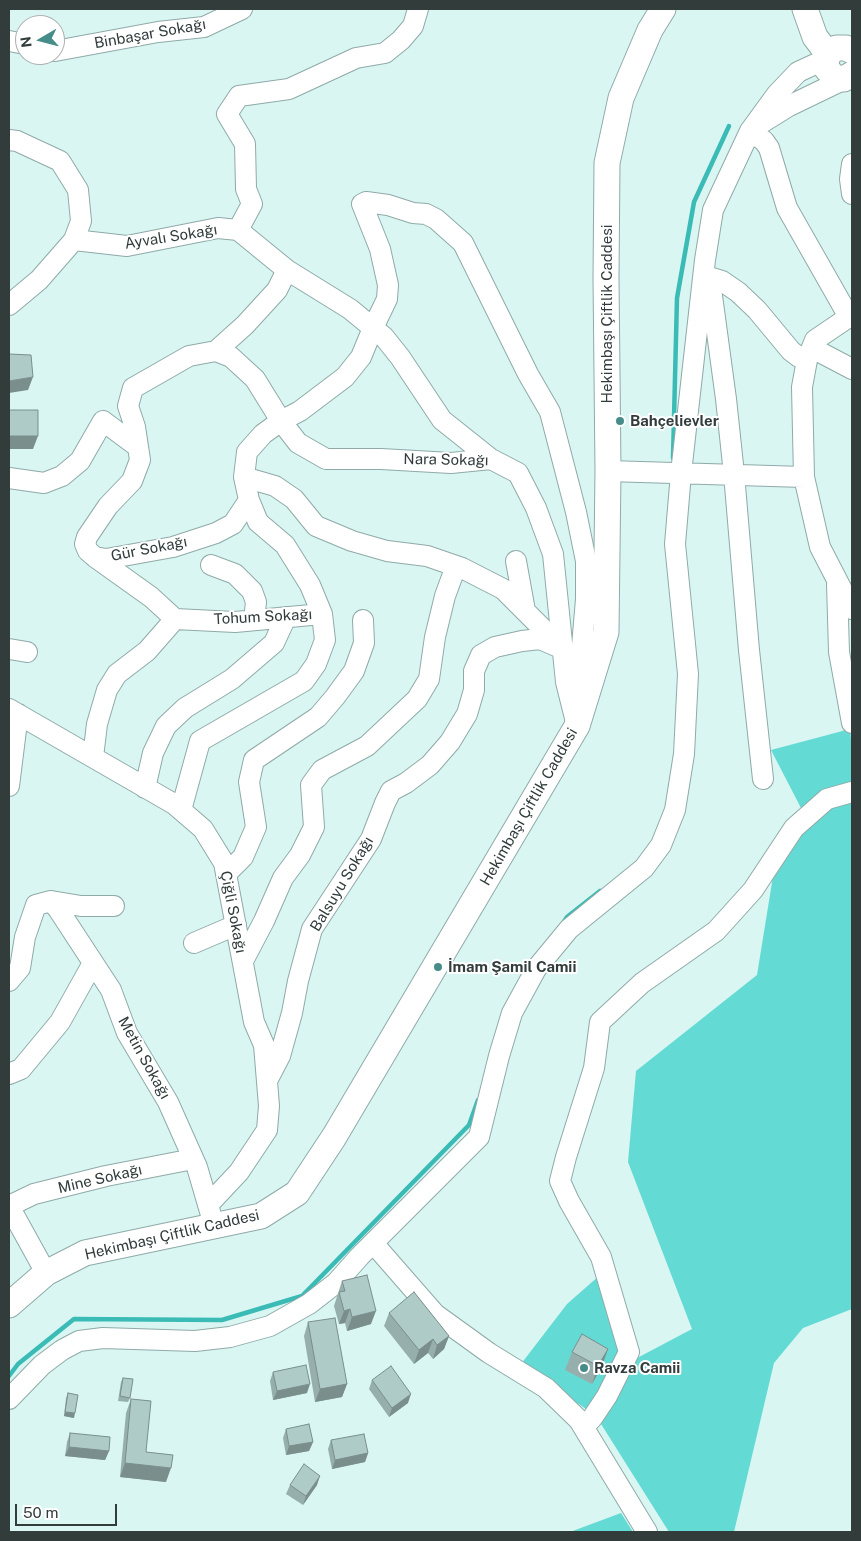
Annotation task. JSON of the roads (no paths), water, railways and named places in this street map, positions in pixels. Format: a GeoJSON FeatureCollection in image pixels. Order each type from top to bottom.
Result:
{"type":"FeatureCollection","features":[{"type":"Feature","properties":{"kind":"main road","name":"Hekimbaşı Çiftlik Caddesi"},"geometry":{"type":"LineString","coordinates":[[9,1304],[46,1273],[85,1253],[211,1215],[261,1216],[297,1193],[334,1137],[577,726],[606,632],[608,472],[607,162],[621,98],[650,30],[663,9]]}},
{"type":"Feature","properties":{"kind":"main road"},"geometry":{"type":"LineString","coordinates":[[805,9],[815,37],[841,51]]}},
{"type":"Feature","properties":{"kind":"main road"},"geometry":{"type":"LineString","coordinates":[[817,9],[824,26],[841,51]]}},
{"type":"Feature","properties":{"kind":"main road"},"geometry":{"type":"LineString","coordinates":[[841,51],[827,69],[834,77],[844,79],[851,76]]}},
{"type":"Feature","properties":{"kind":"street","name":"Binbaşar Sokağı"},"geometry":{"type":"LineString","coordinates":[[65,48],[158,32],[204,27],[242,9]]}},
{"type":"Feature","properties":{"kind":"street"},"geometry":{"type":"LineString","coordinates":[[238,230],[252,204],[246,189],[245,144],[227,114],[239,96],[289,89],[356,58],[385,53],[401,40],[413,26],[418,9]]}},
{"type":"Feature","properties":{"kind":"street"},"geometry":{"type":"LineString","coordinates":[[9,1399],[42,1364],[79,1341],[103,1338],[196,1341],[230,1337],[270,1326],[309,1304],[336,1284],[479,1137],[499,1056],[512,1013],[536,969],[569,928],[644,868],[661,845],[675,810],[684,754],[688,674],[675,544],[674,473],[707,269],[713,210],[750,131],[777,94],[798,72],[841,51]]}},
{"type":"Feature","properties":{"kind":"street"},"geometry":{"type":"LineString","coordinates":[[750,131],[789,106],[851,76]]}},
{"type":"Feature","properties":{"kind":"street"},"geometry":{"type":"LineString","coordinates":[[750,131],[769,148],[786,208],[851,316],[815,340],[809,354],[802,387],[804,477],[820,547],[852,609]]}},
{"type":"Feature","properties":{"kind":"street"},"geometry":{"type":"LineString","coordinates":[[9,140],[17,140],[60,161],[78,190],[81,221],[74,240],[39,280],[9,305]]}},
{"type":"Feature","properties":{"kind":"street"},"geometry":{"type":"LineString","coordinates":[[852,164],[850,179],[852,194]]}},
{"type":"Feature","properties":{"kind":"street"},"geometry":{"type":"LineString","coordinates":[[181,810],[200,741],[304,681],[316,664],[325,640],[322,614],[310,585],[285,546],[258,522],[249,500],[244,477],[247,452],[264,434],[281,421],[300,411],[345,377],[361,356],[387,300],[388,284],[380,249],[362,204],[366,202],[388,205],[413,213],[426,214],[436,219],[463,243],[528,374],[550,412],[576,512],[586,561],[586,599],[582,646],[574,672],[566,682]]}},
{"type":"Feature","properties":{"kind":"street","name":"Ayvalı Sokağı"},"geometry":{"type":"LineString","coordinates":[[74,240],[127,246],[218,228],[238,230],[287,270],[350,309],[384,337],[442,420],[491,459]]}},
{"type":"Feature","properties":{"kind":"street"},"geometry":{"type":"LineString","coordinates":[[707,269],[738,292],[757,310],[791,351],[799,357],[809,354],[852,369]]}},
{"type":"Feature","properties":{"kind":"street"},"geometry":{"type":"LineString","coordinates":[[707,269],[724,381],[763,779]]}},
{"type":"Feature","properties":{"kind":"street"},"geometry":{"type":"LineString","coordinates":[[216,351],[245,325],[277,290],[287,270]]}},
{"type":"Feature","properties":{"kind":"street","name":"Nara Sokağı"},"geometry":{"type":"LineString","coordinates":[[216,351],[231,357],[255,379],[281,421],[298,443],[326,459],[451,462],[491,459],[518,473],[536,508],[553,554],[566,682],[577,726]]}},
{"type":"Feature","properties":{"kind":"street","name":"Gür Sokağı"},"geometry":{"type":"LineString","coordinates":[[216,351],[189,356],[133,388],[128,406],[135,427],[140,460],[132,481],[108,506],[87,536],[85,544],[88,551],[95,557],[106,559],[174,547],[216,533],[233,524],[249,500]]}},
{"type":"Feature","properties":{"kind":"street"},"geometry":{"type":"LineString","coordinates":[[9,478],[44,483],[62,476],[80,461],[103,421],[138,447]]}},
{"type":"Feature","properties":{"kind":"street"},"geometry":{"type":"LineString","coordinates":[[608,472],[804,477]]}},
{"type":"Feature","properties":{"kind":"street"},"geometry":{"type":"LineString","coordinates":[[244,477],[275,486],[294,499],[316,526],[379,548],[427,556],[456,566],[503,589],[563,649]]}},
{"type":"Feature","properties":{"kind":"street"},"geometry":{"type":"LineString","coordinates":[[93,757],[97,724],[107,690],[117,674],[147,651],[175,619],[151,597],[95,557]]}},
{"type":"Feature","properties":{"kind":"street"},"geometry":{"type":"LineString","coordinates":[[516,561],[524,611]]}},
{"type":"Feature","properties":{"kind":"street"},"geometry":{"type":"LineString","coordinates":[[211,564],[235,574],[252,591],[256,602],[254,620]]}},
{"type":"Feature","properties":{"kind":"street"},"geometry":{"type":"LineString","coordinates":[[243,961],[264,921],[283,878],[300,855],[314,827],[311,785],[322,770],[367,746],[417,699],[428,679],[435,637],[445,596],[456,566]]}},
{"type":"Feature","properties":{"kind":"street"},"geometry":{"type":"LineString","coordinates":[[837,580],[839,652],[852,724]]}},
{"type":"Feature","properties":{"kind":"street","name":"Tohum Sokağı"},"geometry":{"type":"LineString","coordinates":[[175,619],[235,622],[322,614]]}},
{"type":"Feature","properties":{"kind":"street"},"geometry":{"type":"LineString","coordinates":[[145,788],[153,753],[166,726],[185,708],[232,680],[274,644],[286,617]]}},
{"type":"Feature","properties":{"kind":"street"},"geometry":{"type":"LineString","coordinates":[[226,874],[243,857],[256,827],[249,782],[254,760],[318,717],[335,697],[354,671],[364,643],[363,620]]}},
{"type":"Feature","properties":{"kind":"street","name":"Balsuyu Sokağı"},"geometry":{"type":"LineString","coordinates":[[267,1081],[280,1056],[312,929],[371,839],[385,803],[392,791],[430,765],[450,742],[467,714],[474,690],[474,671],[481,655],[495,648],[522,641],[540,639],[563,649]]}},
{"type":"Feature","properties":{"kind":"street"},"geometry":{"type":"LineString","coordinates":[[9,786],[14,712]]}},
{"type":"Feature","properties":{"kind":"street","name":"Çiğli Sokağı"},"geometry":{"type":"LineString","coordinates":[[14,712],[181,810],[202,829],[224,863],[254,1022],[264,1045],[269,1106],[267,1130],[211,1215]]}},
{"type":"Feature","properties":{"kind":"street"},"geometry":{"type":"LineString","coordinates":[[584,1427],[607,1396],[628,1352],[601,1256],[569,1201],[560,1181],[594,1068],[600,1022],[642,983],[716,931],[753,890],[794,828],[827,799],[852,792]]}},
{"type":"Feature","properties":{"kind":"street"},"geometry":{"type":"LineString","coordinates":[[9,981],[20,968],[25,937],[36,905],[51,901],[81,906],[114,906]]}},
{"type":"Feature","properties":{"kind":"street","name":"Metin Sokağı"},"geometry":{"type":"LineString","coordinates":[[51,901],[111,990],[127,1033],[168,1102],[193,1159],[211,1215]]}},
{"type":"Feature","properties":{"kind":"street"},"geometry":{"type":"LineString","coordinates":[[194,943],[236,925]]}},
{"type":"Feature","properties":{"kind":"street"},"geometry":{"type":"LineString","coordinates":[[9,1074],[21,1069],[60,1022],[93,963]]}},
{"type":"Feature","properties":{"kind":"street","name":"Mine Sokağı"},"geometry":{"type":"LineString","coordinates":[[9,1206],[34,1194],[106,1176],[193,1159]]}},
{"type":"Feature","properties":{"kind":"street"},"geometry":{"type":"LineString","coordinates":[[9,1206],[46,1273]]}},
{"type":"Feature","properties":{"kind":"street"},"geometry":{"type":"LineString","coordinates":[[373,1244],[435,1314],[489,1353],[546,1388],[579,1420],[647,1532]]}},
{"type":"Feature","properties":{"kind":"waterway"},"geometry":{"type":"LineString","coordinates":[[673,458],[677,298],[694,202],[729,126]]}},
{"type":"Feature","properties":{"kind":"waterway"},"geometry":{"type":"LineString","coordinates":[[563,923],[567,917],[600,891]]}},
{"type":"Feature","properties":{"kind":"waterway"},"geometry":{"type":"LineString","coordinates":[[9,1376],[18,1364],[74,1319],[222,1320],[302,1296],[469,1125],[478,1100]]}},
{"type":"Feature","properties":{"kind":"place","name":"Bahçelievler"},"geometry":{"type":"Point","coordinates":[620,421]}},
{"type":"Feature","properties":{"kind":"place","name":"İmam Şamil Camii"},"geometry":{"type":"Point","coordinates":[438,967]}},
{"type":"Feature","properties":{"kind":"place","name":"Ravza Camii"},"geometry":{"type":"Point","coordinates":[584,1368]}}]}
